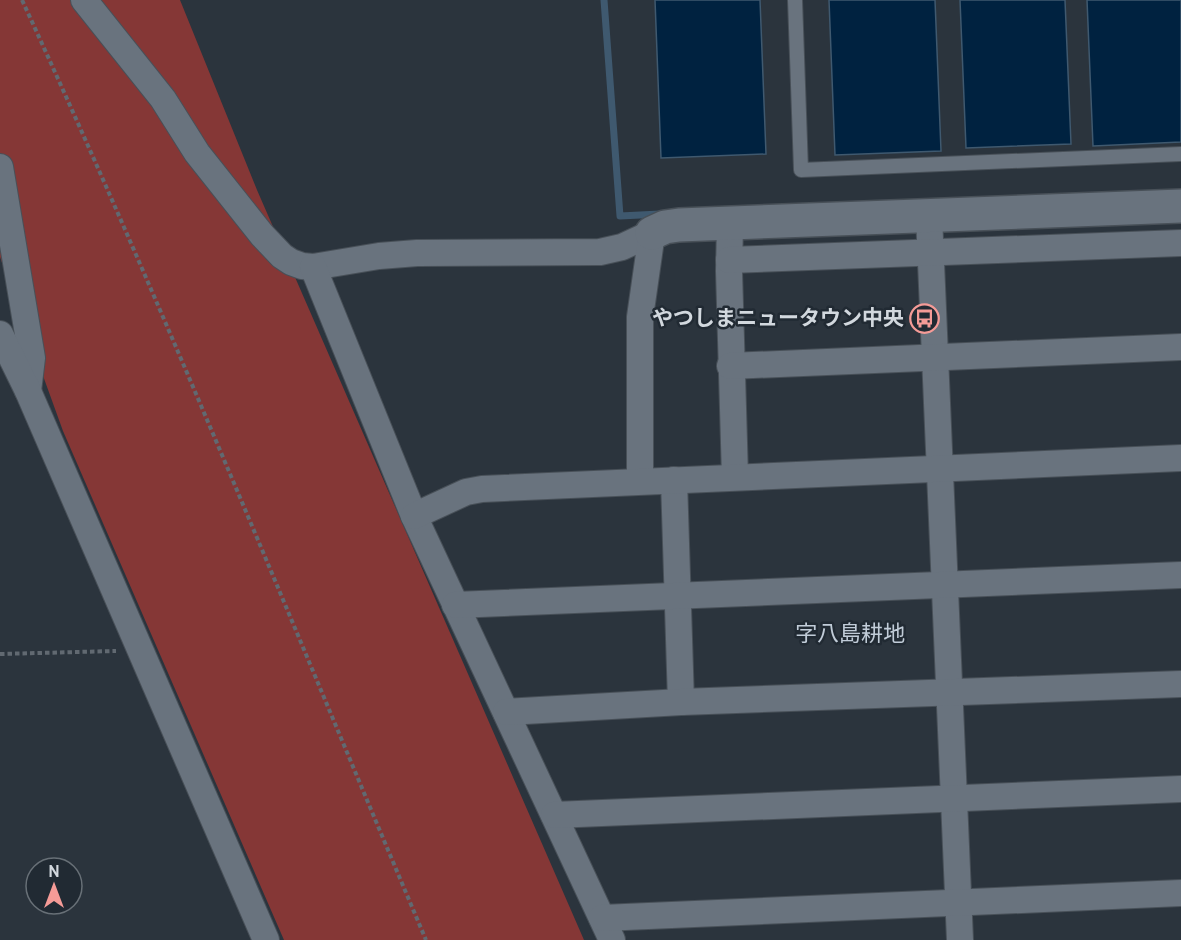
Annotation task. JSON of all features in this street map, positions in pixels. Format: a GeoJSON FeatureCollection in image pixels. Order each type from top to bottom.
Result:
{"type":"FeatureCollection","features":[{"type":"Feature","properties":{"kind":"street"},"geometry":{"type":"LineString","coordinates":[[84,0],[163,99],[197,153],[262,235],[282,256],[302,266],[313,267],[379,256],[417,253],[600,252],[674,226],[1181,206]]}},
{"type":"Feature","properties":{"kind":"street"},"geometry":{"type":"LineString","coordinates":[[0,167],[32,358],[28,391]]}},
{"type":"Feature","properties":{"kind":"street"},"geometry":{"type":"LineString","coordinates":[[929,216],[960,940]]}},
{"type":"Feature","properties":{"kind":"street"},"geometry":{"type":"LineString","coordinates":[[730,224],[730,366],[735,477]]}},
{"type":"Feature","properties":{"kind":"street"},"geometry":{"type":"LineString","coordinates":[[640,481],[640,317],[652,233]]}},
{"type":"Feature","properties":{"kind":"street"},"geometry":{"type":"LineString","coordinates":[[729,261],[1181,243]]}},
{"type":"Feature","properties":{"kind":"street"},"geometry":{"type":"LineString","coordinates":[[313,267],[414,516],[607,929],[958,902],[1181,893]]}},
{"type":"Feature","properties":{"kind":"street"},"geometry":{"type":"LineString","coordinates":[[0,334],[28,391],[266,940]]}},
{"type":"Feature","properties":{"kind":"street"},"geometry":{"type":"LineString","coordinates":[[730,366],[1181,347]]}},
{"type":"Feature","properties":{"kind":"street"},"geometry":{"type":"LineString","coordinates":[[414,516],[473,490],[1181,458]]}},
{"type":"Feature","properties":{"kind":"street"},"geometry":{"type":"LineString","coordinates":[[674,480],[681,702]]}},
{"type":"Feature","properties":{"kind":"street"},"geometry":{"type":"LineString","coordinates":[[455,605],[1181,575]]}},
{"type":"Feature","properties":{"kind":"street"},"geometry":{"type":"LineString","coordinates":[[506,712],[681,702],[1181,684]]}},
{"type":"Feature","properties":{"kind":"street"},"geometry":{"type":"LineString","coordinates":[[554,815],[1181,789]]}},
{"type":"Feature","properties":{"kind":"lane"},"geometry":{"type":"LineString","coordinates":[[795,0],[801,170],[1181,154]]}},
{"type":"Feature","properties":{"kind":"path"},"geometry":{"type":"LineString","coordinates":[[22,0],[87,139],[426,940]]}},
{"type":"Feature","properties":{"kind":"path"},"geometry":{"type":"LineString","coordinates":[[0,654],[141,650]]}},
{"type":"Feature","properties":{"kind":"shaded area"},"geometry":{"type":"Polygon","coordinates":[[[0,0],[180,0],[257,190],[584,940],[284,940],[63,431],[0,257],[0,0]]]}},
{"type":"Feature","properties":{"kind":"water"},"geometry":{"type":"Polygon","coordinates":[[[655,0],[760,0],[766,154],[661,158],[655,0]]]}},
{"type":"Feature","properties":{"kind":"water"},"geometry":{"type":"Polygon","coordinates":[[[829,0],[935,0],[941,151],[835,155],[829,0]]]}},
{"type":"Feature","properties":{"kind":"water"},"geometry":{"type":"Polygon","coordinates":[[[960,0],[1065,0],[1071,144],[966,148],[960,0]]]}},
{"type":"Feature","properties":{"kind":"water"},"geometry":{"type":"Polygon","coordinates":[[[1087,0],[1181,0],[1181,142],[1093,146],[1087,0]]]}},
{"type":"Feature","properties":{"kind":"waterway"},"geometry":{"type":"LineString","coordinates":[[604,0],[620,216],[660,214]]}},
{"type":"Feature","properties":{"kind":"place","name":"やつしまニュータウン中央"},"geometry":{"type":"Point","coordinates":[925,318]}},
{"type":"Feature","properties":{"kind":"district","name":"字八島耕地"},"geometry":{"type":"Point","coordinates":[850,633]}}]}
